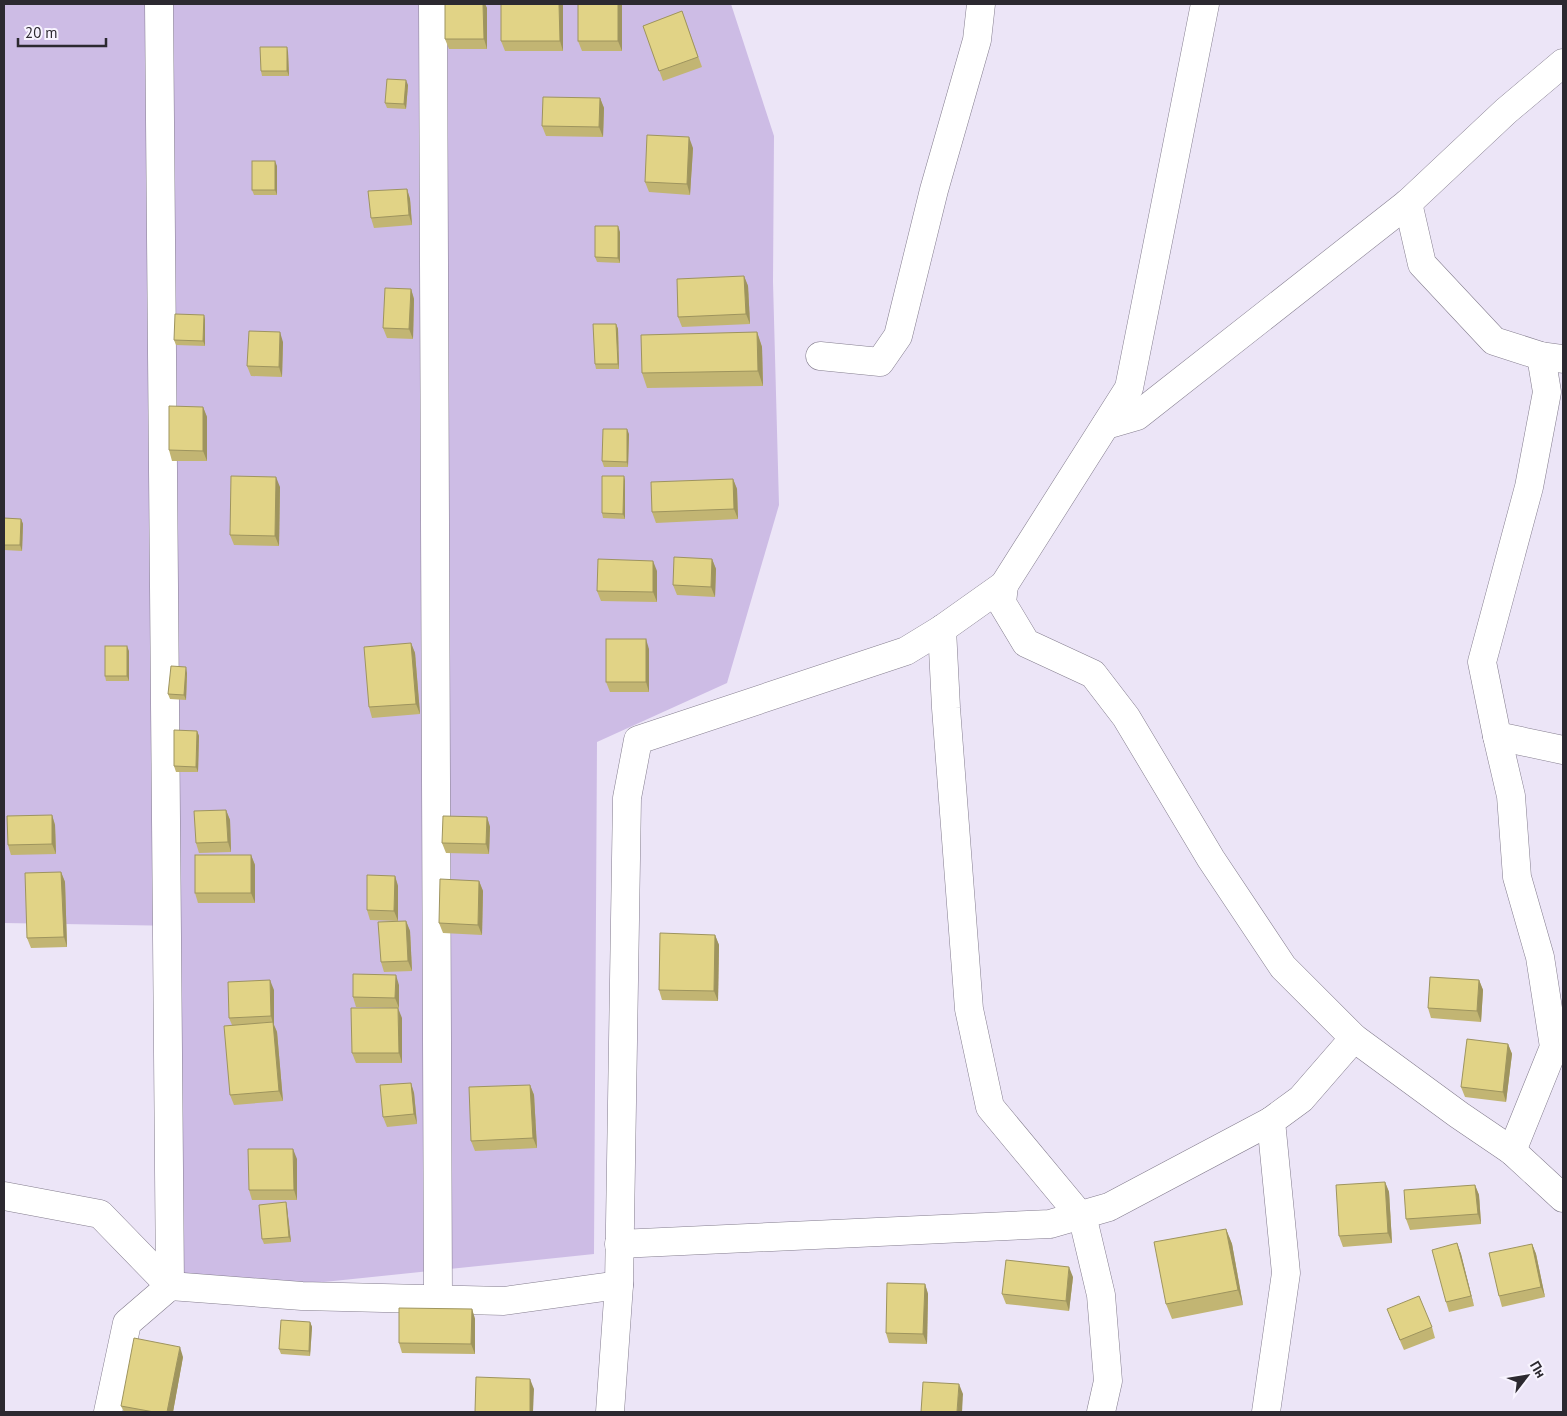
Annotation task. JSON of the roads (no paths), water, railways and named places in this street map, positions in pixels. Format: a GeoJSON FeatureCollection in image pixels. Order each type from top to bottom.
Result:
{"type":"FeatureCollection","features":[{"type":"Feature","properties":{"kind":"street"},"geometry":{"type":"LineString","coordinates":[[108,1412],[127,1323],[170,1286],[159,4]]}},
{"type":"Feature","properties":{"kind":"street"},"geometry":{"type":"LineString","coordinates":[[433,4],[438,1300]]}},
{"type":"Feature","properties":{"kind":"street"},"geometry":{"type":"LineString","coordinates":[[820,356],[880,362],[898,336],[934,190],[977,40],[981,4]]}},
{"type":"Feature","properties":{"kind":"street"},"geometry":{"type":"LineString","coordinates":[[610,1412],[618,1285],[627,798],[638,740],[906,651],[942,629],[1004,585],[1129,388],[1205,4]]}},
{"type":"Feature","properties":{"kind":"street"},"geometry":{"type":"LineString","coordinates":[[1106,425],[1136,416],[1408,203],[1506,111],[1563,64]]}},
{"type":"Feature","properties":{"kind":"street"},"geometry":{"type":"LineString","coordinates":[[1408,203],[1422,264],[1494,341],[1552,357],[1529,487],[1482,662],[1497,736],[1512,796],[1517,877],[1540,957],[1554,1047],[1512,1151]]}},
{"type":"Feature","properties":{"kind":"street"},"geometry":{"type":"LineString","coordinates":[[1004,585],[1002,603],[1026,643],[1093,674],[1126,717],[1210,859],[1283,967],[1354,1038],[1459,1116],[1512,1151],[1563,1198]]}},
{"type":"Feature","properties":{"kind":"street"},"geometry":{"type":"LineString","coordinates":[[942,629],[946,708],[969,1010],[990,1107],[1083,1219],[1101,1295],[1108,1381],[1101,1412]]}},
{"type":"Feature","properties":{"kind":"street"},"geometry":{"type":"LineString","coordinates":[[1497,736],[1563,750]]}},
{"type":"Feature","properties":{"kind":"street"},"geometry":{"type":"LineString","coordinates":[[619,1244],[1050,1224],[1080,1216],[1108,1207],[1271,1121],[1300,1099],[1354,1038]]}},
{"type":"Feature","properties":{"kind":"street"},"geometry":{"type":"LineString","coordinates":[[1266,1412],[1286,1273],[1271,1121]]}},
{"type":"Feature","properties":{"kind":"street"},"geometry":{"type":"LineString","coordinates":[[4,1196],[100,1214],[170,1286],[302,1296],[504,1301],[618,1285]]}}]}
